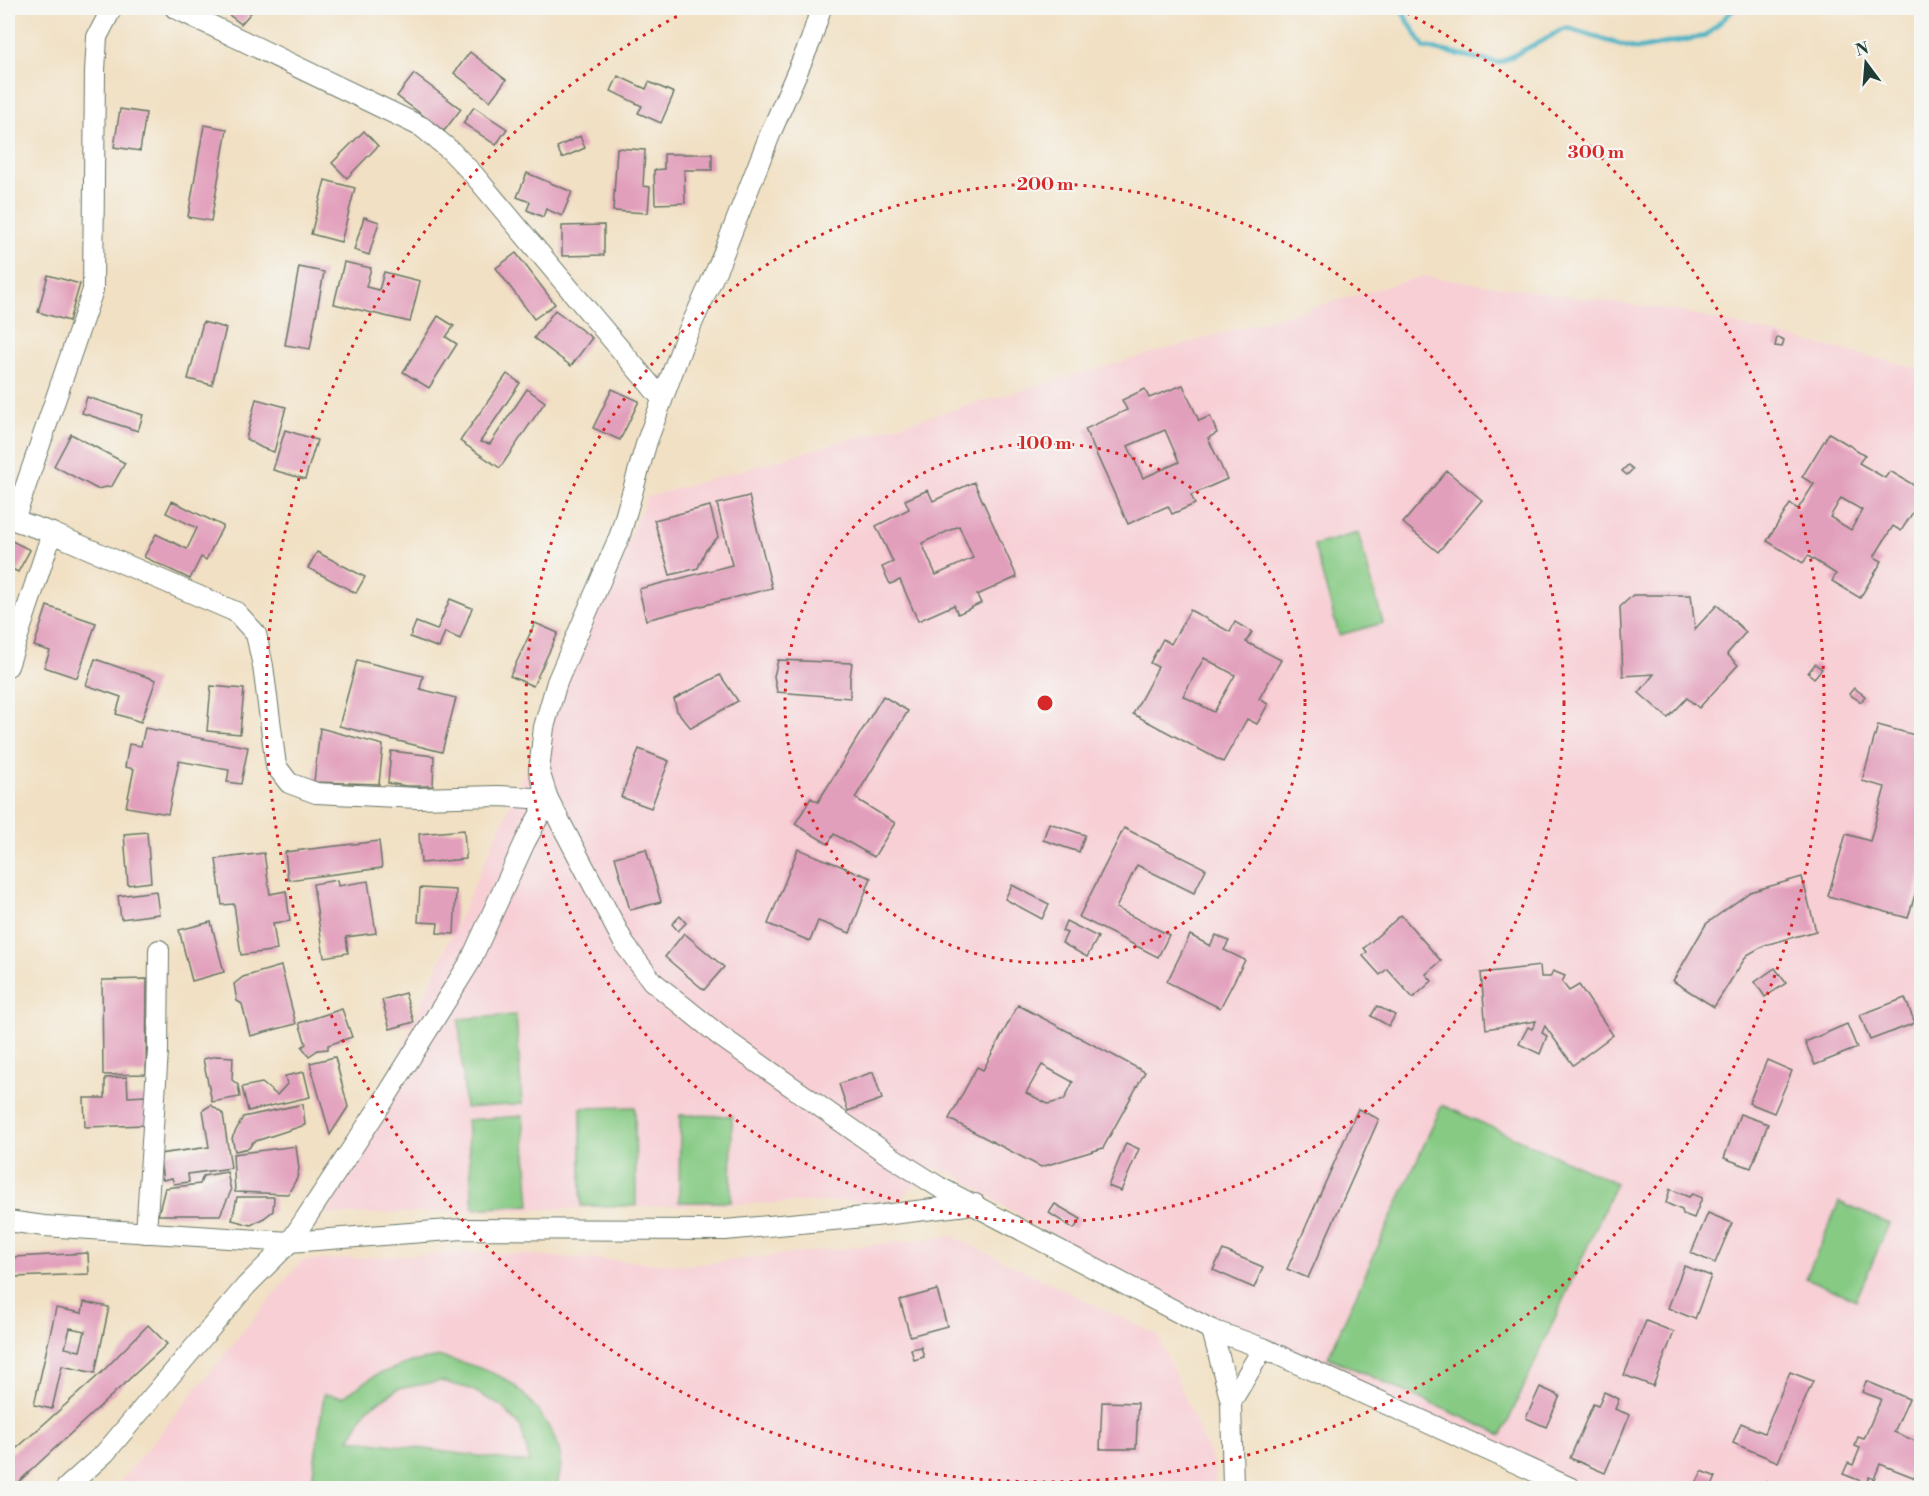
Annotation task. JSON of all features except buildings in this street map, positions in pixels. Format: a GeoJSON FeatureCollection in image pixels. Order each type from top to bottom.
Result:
{"type":"FeatureCollection","features":[{"type":"Feature","properties":{"kind":"street"},"geometry":{"type":"LineString","coordinates":[[112,8],[98,37],[95,71],[93,290],[11,519],[52,533],[236,612],[256,634],[263,666],[276,766],[289,783],[316,793],[417,798],[499,796],[548,798]]}},
{"type":"Feature","properties":{"kind":"street"},"geometry":{"type":"LineString","coordinates":[[175,8],[422,127],[451,151],[474,176],[662,399]]}},
{"type":"Feature","properties":{"kind":"street"},"geometry":{"type":"LineString","coordinates":[[821,8],[811,40],[771,132],[720,262],[684,341],[647,441],[620,535],[557,682],[544,727],[539,771],[548,798],[625,945],[651,981],[720,1036],[890,1156],[939,1187],[1212,1330],[1263,1348],[1571,1488]]}},
{"type":"Feature","properties":{"kind":"street"},"geometry":{"type":"LineString","coordinates":[[8,666],[52,533]]}},
{"type":"Feature","properties":{"kind":"street"},"geometry":{"type":"LineString","coordinates":[[66,1488],[105,1453],[246,1286],[290,1242],[386,1097],[470,962],[525,842],[548,798]]}},
{"type":"Feature","properties":{"kind":"street"},"geometry":{"type":"LineString","coordinates":[[146,1233],[158,1052],[159,950]]}},
{"type":"Feature","properties":{"kind":"street"},"geometry":{"type":"LineString","coordinates":[[8,1221],[44,1226],[290,1242],[463,1229],[725,1230],[975,1204]]}},
{"type":"Feature","properties":{"kind":"street"},"geometry":{"type":"LineString","coordinates":[[1212,1330],[1231,1402],[1233,1488]]}},
{"type":"Feature","properties":{"kind":"street"},"geometry":{"type":"LineString","coordinates":[[1231,1402],[1263,1348]]}},
{"type":"Feature","properties":{"kind":"shaded area"},"geometry":{"type":"Polygon","coordinates":[[[1423,276],[1684,312],[1921,369],[1921,1488],[1587,1488],[1131,1288],[961,1178],[934,1167],[900,1200],[327,1215],[647,497],[1423,276]]]}},
{"type":"Feature","properties":{"kind":"shaded area"},"geometry":{"type":"Polygon","coordinates":[[[952,1236],[1158,1335],[1215,1467],[1215,1488],[115,1488],[301,1261],[477,1252],[689,1265],[952,1236]]]}},
{"type":"Feature","properties":{"kind":"green space"},"geometry":{"type":"Polygon","coordinates":[[[1358,533],[1383,623],[1339,635],[1314,545],[1358,533]]]}},
{"type":"Feature","properties":{"kind":"green space"},"geometry":{"type":"Polygon","coordinates":[[[516,1015],[522,1104],[465,1108],[459,1019],[516,1015]]]}},
{"type":"Feature","properties":{"kind":"green space"},"geometry":{"type":"Polygon","coordinates":[[[1442,1105],[1616,1183],[1502,1435],[1328,1357],[1442,1105]]]}},
{"type":"Feature","properties":{"kind":"green space"},"geometry":{"type":"Polygon","coordinates":[[[635,1107],[636,1206],[581,1206],[581,1108],[635,1107]]]}},
{"type":"Feature","properties":{"kind":"green space"},"geometry":{"type":"Polygon","coordinates":[[[680,1115],[732,1116],[731,1202],[679,1202],[680,1115]]]}},
{"type":"Feature","properties":{"kind":"green space"},"geometry":{"type":"Polygon","coordinates":[[[523,1116],[530,1205],[473,1209],[467,1120],[523,1116]]]}},
{"type":"Feature","properties":{"kind":"green space"},"geometry":{"type":"Polygon","coordinates":[[[1839,1202],[1889,1224],[1856,1300],[1806,1278],[1839,1202]]]}},
{"type":"Feature","properties":{"kind":"green space"},"geometry":{"type":"Polygon","coordinates":[[[440,1357],[486,1370],[511,1383],[540,1413],[554,1438],[561,1461],[557,1488],[311,1488],[324,1394],[343,1397],[376,1375],[411,1362],[440,1357]],[[440,1381],[398,1389],[367,1409],[349,1439],[530,1463],[521,1427],[501,1406],[471,1389],[440,1381]]]}},
{"type":"Feature","properties":{"kind":"waterway"},"geometry":{"type":"LineString","coordinates":[[1400,8],[1424,47],[1499,63],[1566,28],[1636,49],[1706,36],[1735,8]]}}]}
